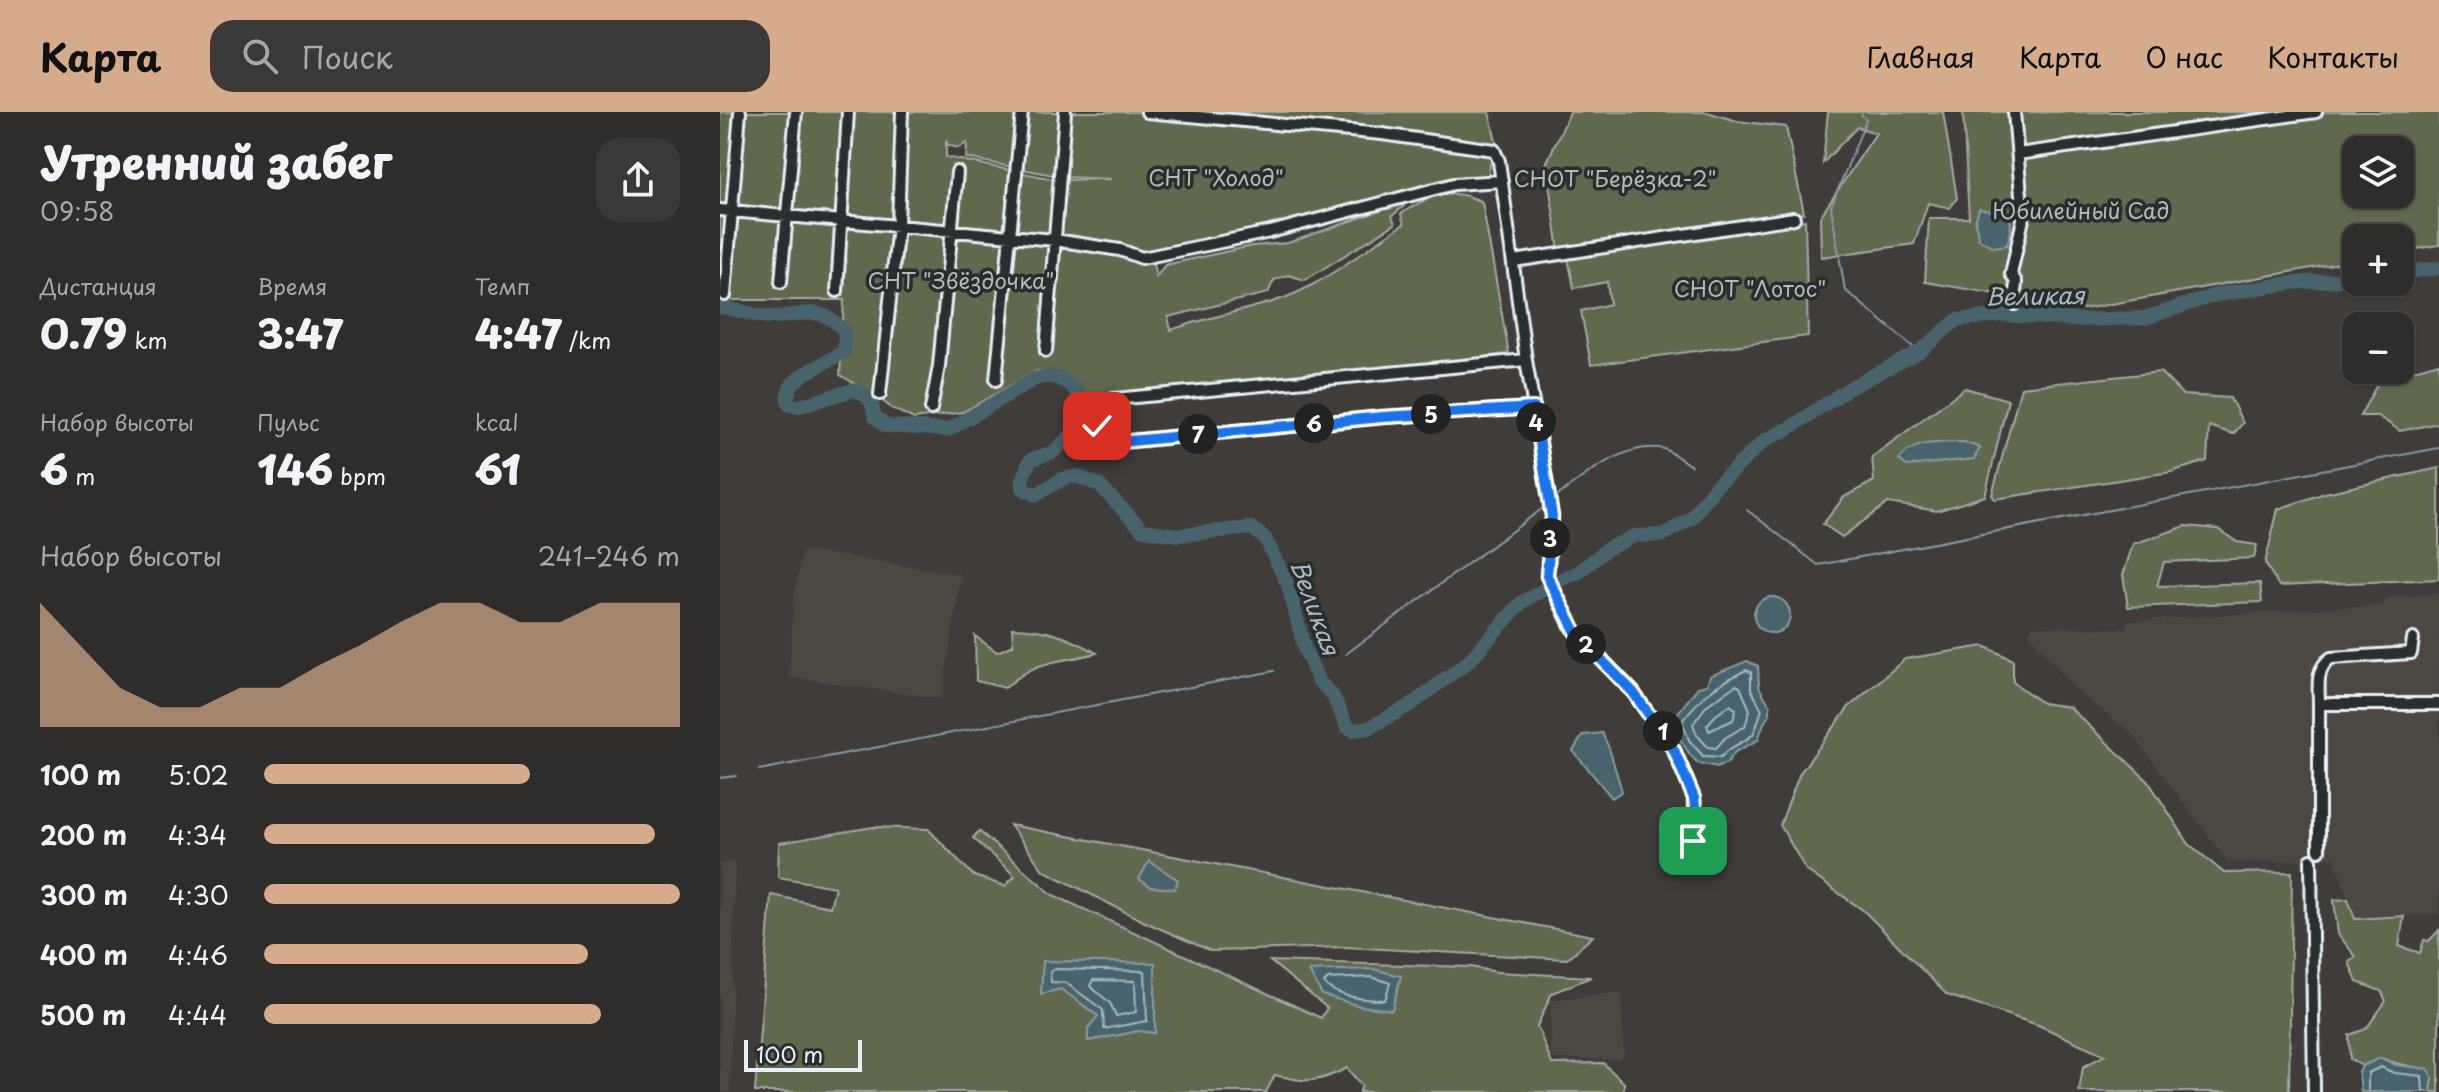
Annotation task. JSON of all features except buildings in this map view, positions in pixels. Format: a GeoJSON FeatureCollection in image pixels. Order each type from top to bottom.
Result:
{"type":"FeatureCollection","features":[{"type":"Feature","properties":{"kind":"street"},"geometry":{"type":"LineString","coordinates":[[725,295],[740,112]]}},
{"type":"Feature","properties":{"kind":"street"},"geometry":{"type":"LineString","coordinates":[[781,282],[796,112]]}},
{"type":"Feature","properties":{"kind":"street"},"geometry":{"type":"LineString","coordinates":[[837,291],[848,112]]}},
{"type":"Feature","properties":{"kind":"street"},"geometry":{"type":"LineString","coordinates":[[880,394],[898,225],[902,112]]}},
{"type":"Feature","properties":{"kind":"street"},"geometry":{"type":"LineString","coordinates":[[996,380],[1022,112]]}},
{"type":"Feature","properties":{"kind":"street"},"geometry":{"type":"LineString","coordinates":[[1046,351],[1065,112]]}},
{"type":"Feature","properties":{"kind":"street"},"geometry":{"type":"LineString","coordinates":[[1147,112],[1488,147],[1498,156],[1526,360],[1552,516],[1546,571],[1578,636],[1633,692],[1674,750],[1694,798],[1693,854]]}},
{"type":"Feature","properties":{"kind":"street"},"geometry":{"type":"LineString","coordinates":[[2014,112],[2023,219],[2011,274],[2016,282],[2014,304]]}},
{"type":"Feature","properties":{"kind":"street"},"geometry":{"type":"LineString","coordinates":[[2018,154],[2316,112]]}},
{"type":"Feature","properties":{"kind":"street"},"geometry":{"type":"LineString","coordinates":[[931,409],[939,366],[957,172]]}},
{"type":"Feature","properties":{"kind":"street"},"geometry":{"type":"LineString","coordinates":[[720,210],[1055,240],[1120,250],[1142,258],[1324,219],[1454,184],[1502,181]]}},
{"type":"Feature","properties":{"kind":"street"},"geometry":{"type":"LineString","coordinates":[[1514,261],[1794,218]]}},
{"type":"Feature","properties":{"kind":"street"},"geometry":{"type":"LineString","coordinates":[[1526,360],[1104,400],[1096,402],[1093,416],[1104,434],[1120,442],[1383,417],[1534,408]]}},
{"type":"Feature","properties":{"kind":"street"},"geometry":{"type":"LineString","coordinates":[[2319,850],[2319,670],[2331,658],[2411,653],[2413,639]]}},
{"type":"Feature","properties":{"kind":"street"},"geometry":{"type":"LineString","coordinates":[[2319,704],[2439,704]]}},
{"type":"Feature","properties":{"kind":"street"},"geometry":{"type":"LineString","coordinates":[[2311,860],[2314,1092]]}},
{"type":"Feature","properties":{"kind":"shaded area"},"geometry":{"type":"Polygon","coordinates":[[[803,550],[961,574],[942,699],[789,677],[794,594],[803,550]]]}},
{"type":"Feature","properties":{"kind":"shaded area"},"geometry":{"type":"Polygon","coordinates":[[[2439,594],[2439,914],[2355,919],[2334,857],[2228,862],[2132,734],[2075,689],[2029,634],[2033,626],[2126,629],[2128,621],[2382,605],[2388,598],[2439,594]]]}},
{"type":"Feature","properties":{"kind":"shaded area"},"geometry":{"type":"Polygon","coordinates":[[[735,861],[730,1092],[720,1092],[720,864],[735,861]]]}},
{"type":"Feature","properties":{"kind":"shaded area"},"geometry":{"type":"Polygon","coordinates":[[[1622,992],[1624,1054],[1620,1059],[1551,1059],[1550,1000],[1622,992]]]}},
{"type":"Feature","properties":{"kind":"green space","name":"СНТ \"Звёздочка\""},"geometry":{"type":"Polygon","coordinates":[[[720,112],[1489,112],[1497,145],[1492,153],[1488,178],[1440,183],[1393,193],[1151,256],[1156,277],[1165,265],[1252,246],[1288,243],[1402,203],[1404,206],[1392,216],[1395,224],[1305,280],[1288,275],[1274,280],[1268,293],[1168,317],[1171,330],[1290,296],[1340,268],[1404,224],[1401,214],[1420,202],[1450,194],[1471,197],[1482,202],[1509,354],[1091,399],[1060,374],[1037,371],[963,412],[914,419],[840,375],[844,300],[720,300],[720,112]],[[946,141],[946,157],[1058,180],[1111,179],[1063,177],[966,158],[967,143],[958,148],[948,145],[946,141]]]}},
{"type":"Feature","properties":{"kind":"green space","name":"СНОТ \"Берёзка-2\""},"geometry":{"type":"Polygon","coordinates":[[[1570,112],[1707,112],[1737,121],[1786,127],[1804,213],[1559,250],[1546,164],[1570,112]]]}},
{"type":"Feature","properties":{"kind":"green space"},"geometry":{"type":"Polygon","coordinates":[[[1828,112],[1943,112],[1957,198],[1950,208],[1928,203],[1914,244],[1821,257],[1820,217],[1876,133],[1857,127],[1823,163],[1828,112]]]}},
{"type":"Feature","properties":{"kind":"green space","name":"Юбилейный Сад"},"geometry":{"type":"Polygon","coordinates":[[[1963,112],[2439,112],[2439,245],[2414,249],[2414,224],[2342,224],[2342,263],[2084,309],[1925,282],[1929,218],[1969,218],[1963,112]]]}},
{"type":"Feature","properties":{"kind":"green space","name":"СНОТ \"Лотос\""},"geometry":{"type":"Polygon","coordinates":[[[1805,220],[1808,336],[1591,365],[1581,311],[1610,304],[1607,282],[1574,288],[1568,258],[1805,220]]]}},
{"type":"Feature","properties":{"kind":"green space"},"geometry":{"type":"Polygon","coordinates":[[[2439,363],[2439,423],[2400,431],[2378,416],[2360,416],[2377,384],[2414,384],[2414,370],[2439,363]]]}},
{"type":"Feature","properties":{"kind":"green space"},"geometry":{"type":"Polygon","coordinates":[[[2160,372],[2183,395],[2230,398],[2243,423],[2233,434],[2209,426],[2207,461],[2171,472],[1995,499],[1992,495],[2021,387],[2160,372]]]}},
{"type":"Feature","properties":{"kind":"green space"},"geometry":{"type":"Polygon","coordinates":[[[1965,388],[2008,400],[1985,496],[1937,511],[1888,503],[1842,537],[1823,524],[1844,497],[1874,481],[1872,457],[1965,388]]]}},
{"type":"Feature","properties":{"kind":"green space"},"geometry":{"type":"Polygon","coordinates":[[[2439,468],[2439,579],[2279,586],[2265,563],[2278,509],[2325,493],[2439,468]]]}},
{"type":"Feature","properties":{"kind":"green space"},"geometry":{"type":"Polygon","coordinates":[[[2186,526],[2218,529],[2237,542],[2257,545],[2254,558],[2164,562],[2157,586],[2260,583],[2262,602],[2128,607],[2123,575],[2133,544],[2186,526]]]}},
{"type":"Feature","properties":{"kind":"green space"},"geometry":{"type":"Polygon","coordinates":[[[1012,628],[1056,634],[1097,653],[1038,666],[1005,688],[976,681],[975,636],[997,652],[1013,645],[1012,628]]]}},
{"type":"Feature","properties":{"kind":"green space"},"geometry":{"type":"Polygon","coordinates":[[[1984,646],[2013,660],[2013,682],[2042,703],[2069,707],[2148,781],[2189,844],[2224,873],[2292,872],[2289,1092],[2079,1092],[2083,1067],[2105,1055],[2038,1025],[1947,995],[1864,911],[1806,870],[1780,825],[1800,773],[1849,707],[1905,659],[1984,646]]]}},
{"type":"Feature","properties":{"kind":"green space"},"geometry":{"type":"Polygon","coordinates":[[[1010,825],[1593,936],[1567,959],[1345,947],[1211,951],[1145,922],[1043,870],[1010,825]]]}},
{"type":"Feature","properties":{"kind":"green space"},"geometry":{"type":"Polygon","coordinates":[[[873,827],[928,829],[974,876],[1005,886],[1015,876],[973,838],[979,831],[1053,895],[1321,1018],[1327,1008],[1270,961],[1471,967],[1497,972],[1591,977],[1552,993],[1537,1026],[1552,1064],[1603,1063],[1624,1083],[1624,1092],[1359,1092],[1362,1086],[1347,1068],[1312,1080],[1275,1075],[1266,1092],[755,1092],[771,895],[830,907],[835,887],[778,877],[779,843],[873,827]]]}},
{"type":"Feature","properties":{"kind":"green space"},"geometry":{"type":"Polygon","coordinates":[[[2348,899],[2355,919],[2404,916],[2399,946],[2420,953],[2424,940],[2429,941],[2439,930],[2439,1092],[2431,1092],[2433,1078],[2415,1068],[2381,1058],[2362,1066],[2350,1059],[2349,1035],[2366,1029],[2386,1001],[2381,991],[2357,982],[2349,962],[2356,957],[2338,934],[2334,900],[2348,899]]]}},
{"type":"Feature","properties":{"kind":"water"},"geometry":{"type":"Polygon","coordinates":[[[1979,209],[2010,214],[2011,231],[2007,245],[1993,247],[1979,239],[1975,222],[1979,209]]]}},
{"type":"Feature","properties":{"kind":"water"},"geometry":{"type":"Polygon","coordinates":[[[1964,442],[1980,448],[1974,459],[1907,466],[1899,460],[1920,445],[1964,442]]]}},
{"type":"Feature","properties":{"kind":"water"},"geometry":{"type":"Polygon","coordinates":[[[1772,597],[1785,602],[1790,615],[1785,628],[1772,633],[1759,628],[1754,615],[1759,602],[1772,597]]]}},
{"type":"Feature","properties":{"kind":"water"},"geometry":{"type":"Polygon","coordinates":[[[1747,661],[1758,666],[1759,687],[1770,706],[1770,714],[1758,740],[1735,752],[1727,763],[1717,767],[1698,763],[1677,735],[1674,718],[1698,687],[1707,685],[1710,676],[1747,661]]]}},
{"type":"Feature","properties":{"kind":"water"},"geometry":{"type":"Polygon","coordinates":[[[1602,733],[1622,791],[1612,798],[1573,751],[1583,735],[1602,733]]]}},
{"type":"Feature","properties":{"kind":"water"},"geometry":{"type":"Polygon","coordinates":[[[1149,861],[1178,880],[1175,889],[1151,887],[1139,879],[1149,861]]]}},
{"type":"Feature","properties":{"kind":"water"},"geometry":{"type":"Polygon","coordinates":[[[1043,961],[1155,963],[1155,1033],[1139,1031],[1088,1041],[1088,1028],[1098,1016],[1061,989],[1041,994],[1043,961]]]}},
{"type":"Feature","properties":{"kind":"water"},"geometry":{"type":"Polygon","coordinates":[[[1373,969],[1401,976],[1392,1010],[1360,1006],[1322,995],[1309,971],[1373,969]]]}},
{"type":"Feature","properties":{"kind":"water"},"geometry":{"type":"Polygon","coordinates":[[[2381,1058],[2396,1065],[2428,1069],[2433,1078],[2431,1092],[2361,1092],[2359,1072],[2362,1066],[2381,1058]]]}},
{"type":"Feature","properties":{"kind":"waterway"},"geometry":{"type":"LineString","coordinates":[[1860,112],[1866,120],[1831,207],[1845,290],[1919,352]]}},
{"type":"Feature","properties":{"kind":"waterway","name":"Великая"},"geometry":{"type":"LineString","coordinates":[[2414,271],[2439,268]]}},
{"type":"Feature","properties":{"kind":"waterway","name":"Великая"},"geometry":{"type":"LineString","coordinates":[[1556,582],[1579,572],[1607,549],[1634,536],[1663,535],[1692,518],[1715,487],[1765,440],[1788,429],[1851,387],[1919,352],[1957,320],[2004,315],[2076,320],[2145,318],[2216,295],[2291,283],[2342,280]]}},
{"type":"Feature","properties":{"kind":"waterway","name":"Великая"},"geometry":{"type":"LineString","coordinates":[[720,307],[770,317],[818,314],[835,322],[845,331],[844,352],[792,384],[787,397],[790,405],[800,406],[853,390],[863,393],[871,402],[875,417],[886,426],[948,430],[1035,379],[1045,377],[1064,381],[1082,401],[1087,421],[1053,452],[1030,460],[1022,488],[1036,495],[1062,479],[1077,476],[1099,485],[1143,530],[1178,535],[1251,528],[1265,538],[1288,585],[1305,650],[1318,680],[1333,696],[1347,727],[1354,730],[1369,728],[1412,704],[1469,661],[1522,602],[1547,588]]}},
{"type":"Feature","properties":{"kind":"waterway"},"geometry":{"type":"LineString","coordinates":[[1747,510],[1818,565],[2439,448]]}},
{"type":"Feature","properties":{"kind":"waterway"},"geometry":{"type":"LineString","coordinates":[[1555,498],[1605,462],[1635,450],[1664,449],[1691,466]]}},
{"type":"Feature","properties":{"kind":"waterway"},"geometry":{"type":"LineString","coordinates":[[1346,654],[1547,505]]}},
{"type":"Feature","properties":{"kind":"waterway"},"geometry":{"type":"LineString","coordinates":[[759,770],[1274,671]]}},
{"type":"Feature","properties":{"kind":"waterway"},"geometry":{"type":"LineString","coordinates":[[720,778],[737,776]]}},
{"type":"Feature","properties":{"kind":"route"},"geometry":{"type":"LineString","coordinates":[[1097,426],[1104,434],[1120,442],[1383,417],[1534,408],[1552,516],[1547,576],[1566,619],[1578,636],[1633,692],[1663,730],[1694,798],[1696,823],[1693,841]]}},
{"type":"Feature","properties":{"kind":"park label","name":"СНТ \"Холод\""},"geometry":{"type":"Point","coordinates":[1216,176]}}]}
